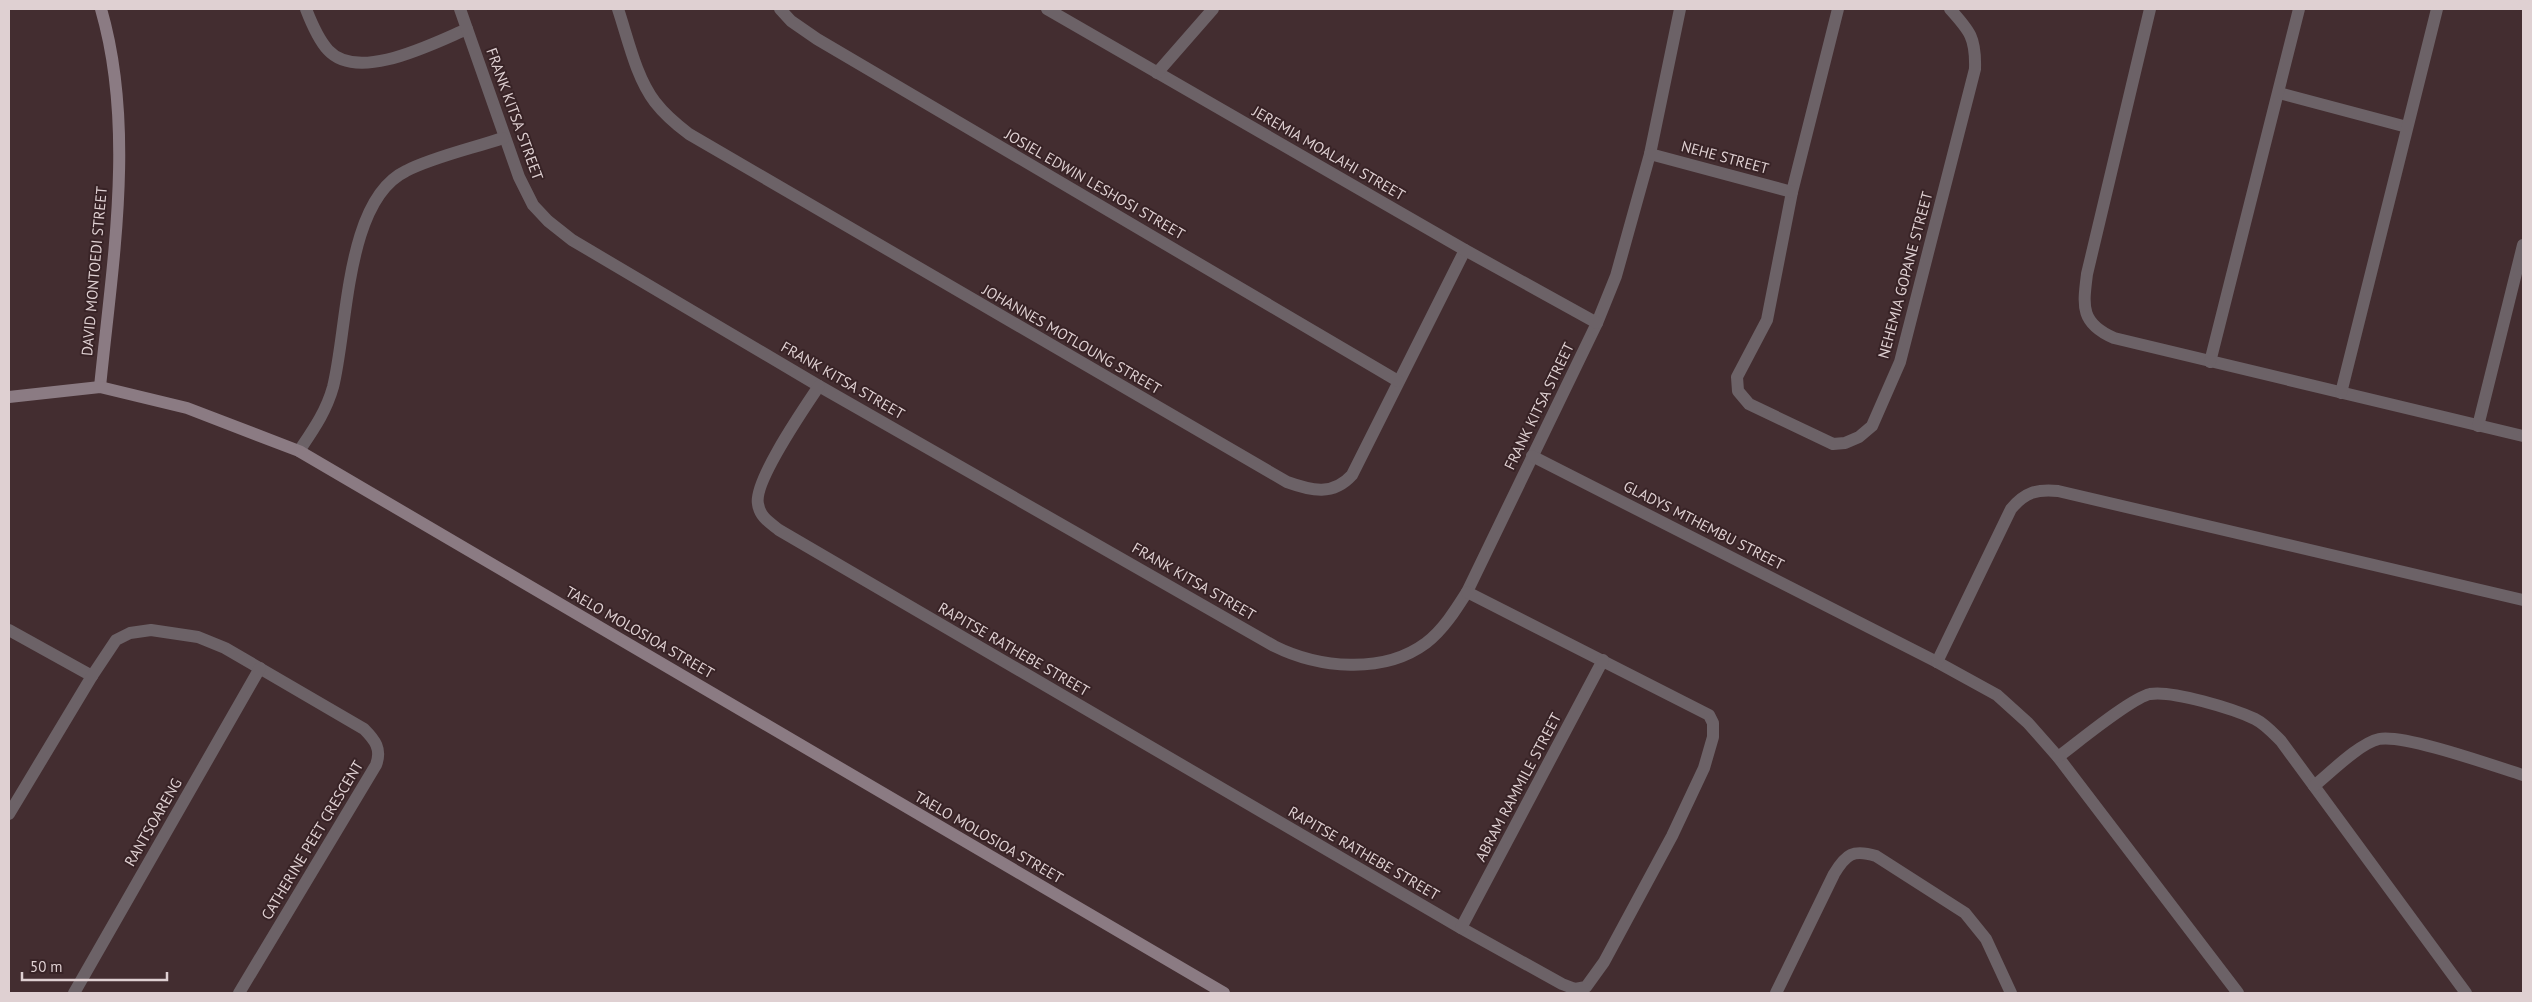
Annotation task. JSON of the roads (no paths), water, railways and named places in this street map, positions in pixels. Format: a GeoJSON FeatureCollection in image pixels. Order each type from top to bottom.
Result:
{"type":"FeatureCollection","features":[{"type":"Feature","properties":{"kind":"street","name":"DAVID MONTOEDI STREET"},"geometry":{"type":"LineString","coordinates":[[100,388],[118,213],[115,74],[102,9]]}},
{"type":"Feature","properties":{"kind":"street"},"geometry":{"type":"LineString","coordinates":[[306,9],[312,24],[328,51],[357,62],[391,60],[467,29]]}},
{"type":"Feature","properties":{"kind":"street","name":"FRANK KITSA STREET"},"geometry":{"type":"LineString","coordinates":[[460,9],[503,138],[519,178],[533,206],[572,240],[819,386],[1292,654],[1332,665],[1363,664],[1397,657],[1425,644],[1451,618],[1467,592],[1597,323],[1616,276],[1650,154],[1680,9]]}},
{"type":"Feature","properties":{"kind":"street","name":"JOHANNES MOTLOUNG STREET"},"geometry":{"type":"LineString","coordinates":[[618,9],[644,82],[655,102],[672,121],[689,134],[1287,482],[1310,490],[1322,491],[1345,483],[1352,474],[1465,250]]}},
{"type":"Feature","properties":{"kind":"street","name":"JOSIEL EDWIN LESHOSI STREET"},"geometry":{"type":"LineString","coordinates":[[780,9],[791,21],[817,39],[1398,381]]}},
{"type":"Feature","properties":{"kind":"street","name":"JEREMIA MOALAHI STREET"},"geometry":{"type":"LineString","coordinates":[[1047,9],[1465,250],[1597,323]]}},
{"type":"Feature","properties":{"kind":"street"},"geometry":{"type":"LineString","coordinates":[[1157,73],[1213,9]]}},
{"type":"Feature","properties":{"kind":"street","name":"NEHEMIA GOPANE STREET"},"geometry":{"type":"LineString","coordinates":[[1838,9],[1792,192],[1766,320],[1737,377],[1738,391],[1749,404],[1833,444],[1845,443],[1860,437],[1872,426],[1900,362],[1975,69],[1976,48],[1968,29],[1950,9]]}},
{"type":"Feature","properties":{"kind":"street"},"geometry":{"type":"LineString","coordinates":[[2150,9],[2087,274],[2084,312],[2092,324],[2114,338],[2523,436]]}},
{"type":"Feature","properties":{"kind":"street"},"geometry":{"type":"LineString","coordinates":[[2210,362],[2299,9]]}},
{"type":"Feature","properties":{"kind":"street"},"geometry":{"type":"LineString","coordinates":[[2341,393],[2437,9]]}},
{"type":"Feature","properties":{"kind":"street"},"geometry":{"type":"LineString","coordinates":[[2279,93],[2407,127]]}},
{"type":"Feature","properties":{"kind":"street"},"geometry":{"type":"LineString","coordinates":[[299,451],[323,415],[332,388],[354,258],[361,228],[371,206],[384,187],[405,171],[503,138]]}},
{"type":"Feature","properties":{"kind":"street","name":"NEHE STREET"},"geometry":{"type":"LineString","coordinates":[[1650,154],[1792,192]]}},
{"type":"Feature","properties":{"kind":"street"},"geometry":{"type":"LineString","coordinates":[[2478,426],[2523,245]]}},
{"type":"Feature","properties":{"kind":"street","name":"RAPITSE RATHEBE STREET"},"geometry":{"type":"LineString","coordinates":[[819,386],[770,464],[760,485],[757,502],[762,516],[779,530],[1461,928],[1562,984],[1575,988],[1586,987],[1604,962],[1672,836],[1711,749],[1714,723],[1709,715],[1467,592]]}},
{"type":"Feature","properties":{"kind":"street","name":"TAELO MOLOSIOA STREET"},"geometry":{"type":"LineString","coordinates":[[9,397],[100,388],[187,408],[299,451],[1224,993]]}},
{"type":"Feature","properties":{"kind":"street","name":"GLADYS MTHEMBU STREET"},"geometry":{"type":"LineString","coordinates":[[1532,456],[1938,662],[1997,695],[2028,723],[2058,757],[2238,993]]}},
{"type":"Feature","properties":{"kind":"street"},"geometry":{"type":"LineString","coordinates":[[1938,662],[2011,509],[2021,497],[2043,489],[2236,531],[2523,600]]}},
{"type":"Feature","properties":{"kind":"street"},"geometry":{"type":"LineString","coordinates":[[9,630],[92,676]]}},
{"type":"Feature","properties":{"kind":"street","name":"CATHERINE PEET CRESCENT"},"geometry":{"type":"LineString","coordinates":[[9,814],[92,676],[116,640],[130,633],[151,630],[198,637],[225,648],[364,729],[374,739],[379,756],[376,765],[239,993]]}},
{"type":"Feature","properties":{"kind":"street","name":"ABRAM RAMMILE STREET"},"geometry":{"type":"LineString","coordinates":[[1461,928],[1604,660]]}},
{"type":"Feature","properties":{"kind":"street","name":"RANTSOARENG"},"geometry":{"type":"LineString","coordinates":[[74,993],[260,668]]}},
{"type":"Feature","properties":{"kind":"street"},"geometry":{"type":"LineString","coordinates":[[2058,757],[2131,703],[2149,694],[2169,694],[2232,710],[2256,719],[2270,729],[2314,786],[2466,993]]}},
{"type":"Feature","properties":{"kind":"street"},"geometry":{"type":"LineString","coordinates":[[2314,786],[2364,746],[2379,739],[2410,742],[2523,775]]}},
{"type":"Feature","properties":{"kind":"street"},"geometry":{"type":"LineString","coordinates":[[1776,993],[1842,860],[1852,854],[1862,852],[1876,856],[1965,913],[1986,939],[2011,993]]}}]}
